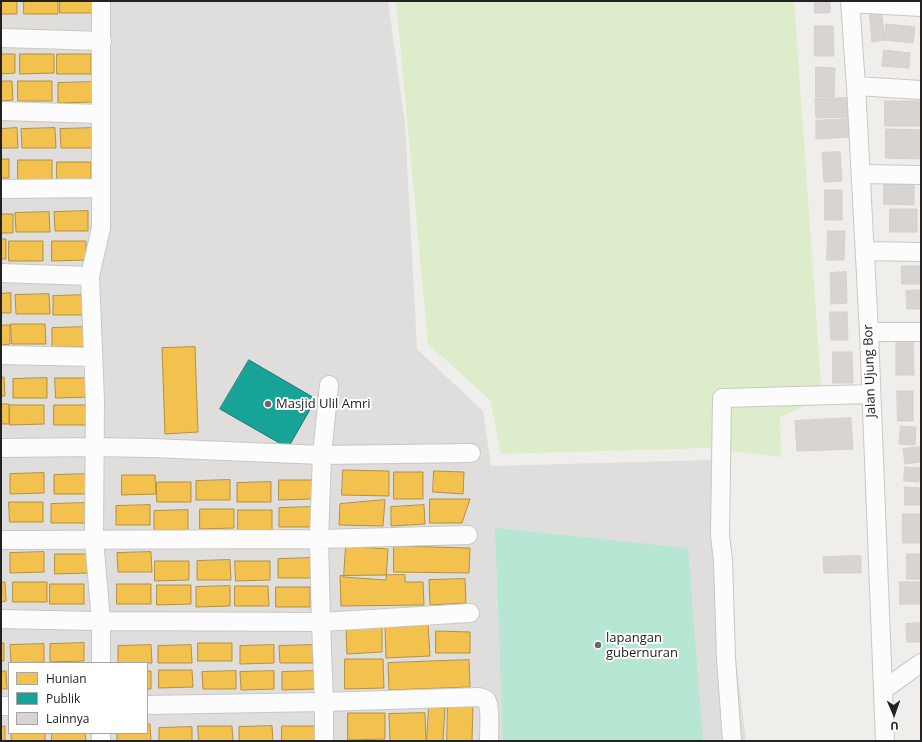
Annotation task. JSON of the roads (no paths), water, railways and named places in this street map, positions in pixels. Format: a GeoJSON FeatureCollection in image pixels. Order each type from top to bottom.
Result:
{"type":"FeatureCollection","features":[{"type":"Feature","properties":{"kind":"street"},"geometry":{"type":"LineString","coordinates":[[101,1],[102,228],[90,276],[95,401],[94,539],[97,621],[101,662]]}},
{"type":"Feature","properties":{"kind":"street"},"geometry":{"type":"LineString","coordinates":[[850,2],[921,7]]}},
{"type":"Feature","properties":{"kind":"street","name":"Jalan Ujung Bor"},"geometry":{"type":"LineString","coordinates":[[850,2],[869,332],[885,741]]}},
{"type":"Feature","properties":{"kind":"street"},"geometry":{"type":"LineString","coordinates":[[1,38],[102,41]]}},
{"type":"Feature","properties":{"kind":"street"},"geometry":{"type":"LineString","coordinates":[[856,86],[921,90]]}},
{"type":"Feature","properties":{"kind":"street"},"geometry":{"type":"LineString","coordinates":[[1,111],[101,114]]}},
{"type":"Feature","properties":{"kind":"street"},"geometry":{"type":"LineString","coordinates":[[861,174],[921,175]]}},
{"type":"Feature","properties":{"kind":"street"},"geometry":{"type":"LineString","coordinates":[[1,189],[101,188]]}},
{"type":"Feature","properties":{"kind":"street"},"geometry":{"type":"LineString","coordinates":[[865,252],[921,252]]}},
{"type":"Feature","properties":{"kind":"street"},"geometry":{"type":"LineString","coordinates":[[1,273],[90,276]]}},
{"type":"Feature","properties":{"kind":"street"},"geometry":{"type":"LineString","coordinates":[[869,332],[921,332]]}},
{"type":"Feature","properties":{"kind":"street"},"geometry":{"type":"LineString","coordinates":[[1,355],[93,357]]}},
{"type":"Feature","properties":{"kind":"street"},"geometry":{"type":"LineString","coordinates":[[324,741],[319,539],[322,455],[329,385]]}},
{"type":"Feature","properties":{"kind":"street"},"geometry":{"type":"LineString","coordinates":[[732,741],[726,658],[723,561],[720,535],[722,398],[871,394]]}},
{"type":"Feature","properties":{"kind":"street"},"geometry":{"type":"LineString","coordinates":[[1,448],[94,447],[188,449],[322,455],[471,453]]}},
{"type":"Feature","properties":{"kind":"street"},"geometry":{"type":"LineString","coordinates":[[1,540],[319,539],[468,535]]}},
{"type":"Feature","properties":{"kind":"street"},"geometry":{"type":"LineString","coordinates":[[1,619],[321,622],[470,613]]}},
{"type":"Feature","properties":{"kind":"street"},"geometry":{"type":"LineString","coordinates":[[883,690],[921,663]]}},
{"type":"Feature","properties":{"kind":"street"},"geometry":{"type":"LineString","coordinates":[[148,705],[324,702],[479,697],[484,698],[487,702],[489,741]]}},
{"type":"Feature","properties":{"kind":"place","name":"Masjid Ulil Amri"},"geometry":{"type":"Point","coordinates":[268,404]}},
{"type":"Feature","properties":{"kind":"place","name":"lapangan gubernuran"},"geometry":{"type":"Point","coordinates":[598,645]}}]}
